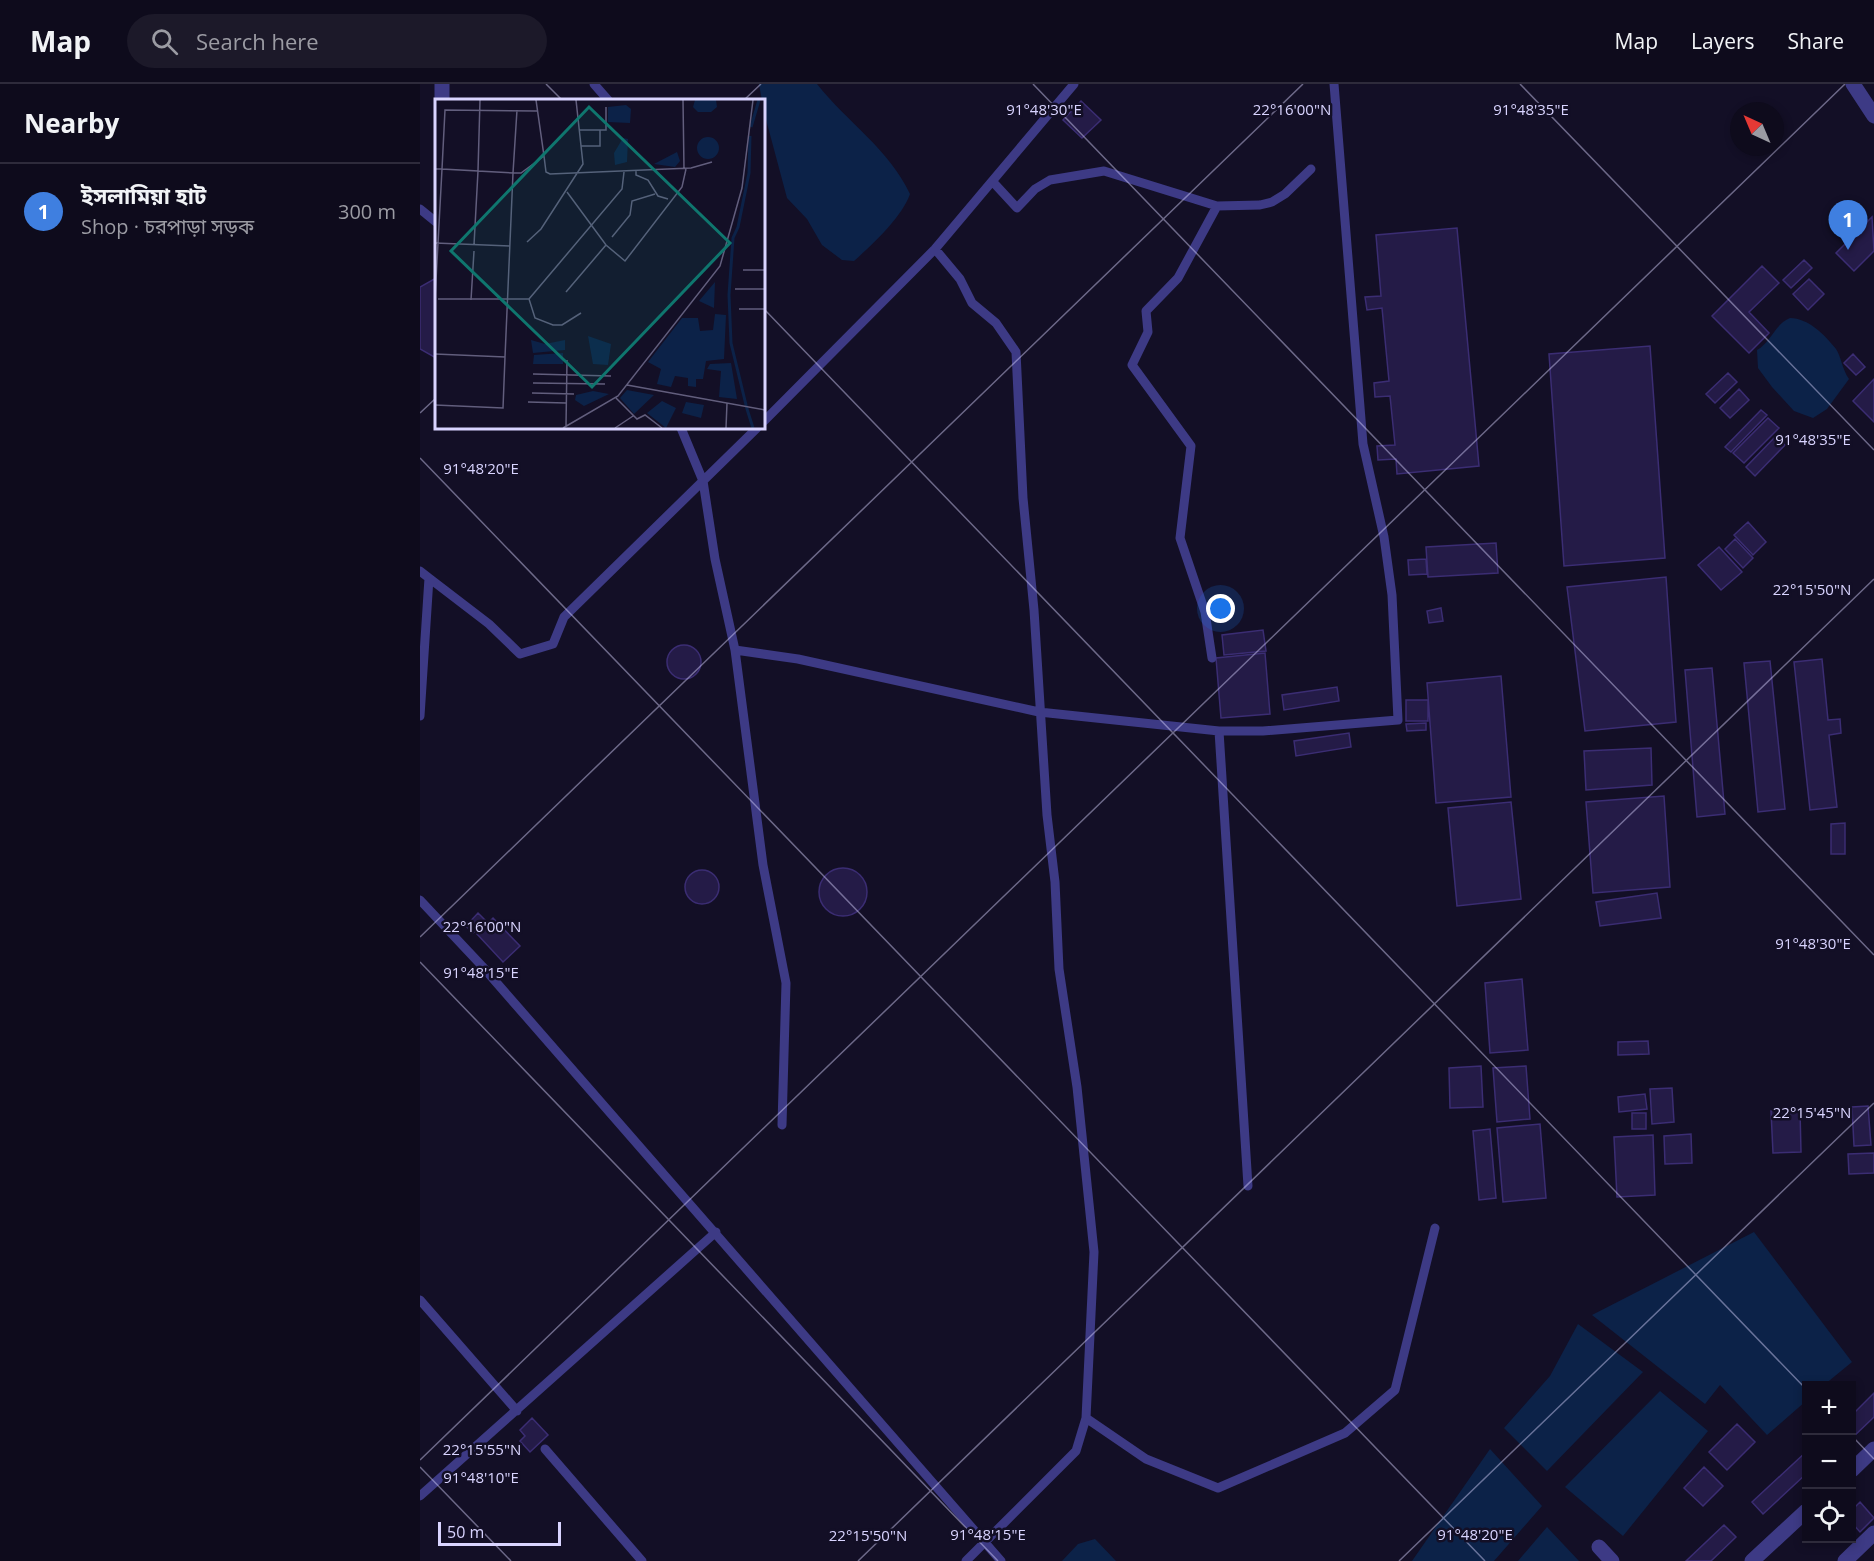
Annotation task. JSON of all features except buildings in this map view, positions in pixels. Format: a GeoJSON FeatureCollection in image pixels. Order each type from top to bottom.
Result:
{"type":"FeatureCollection","features":[{"type":"Feature","properties":{"kind":"street"},"geometry":{"type":"LineString","coordinates":[[1853,84],[1874,116]]}},
{"type":"Feature","properties":{"kind":"street"},"geometry":{"type":"LineString","coordinates":[[1856,1465],[1874,1449]]}},
{"type":"Feature","properties":{"kind":"street"},"geometry":{"type":"LineString","coordinates":[[1752,1561],[1802,1515]]}},
{"type":"Feature","properties":{"kind":"street"},"geometry":{"type":"LineString","coordinates":[[1845,1561],[1874,1533]]}},
{"type":"Feature","properties":{"kind":"street"},"geometry":{"type":"LineString","coordinates":[[1599,1547],[1612,1561]]}},
{"type":"Feature","properties":{"kind":"lane"},"geometry":{"type":"LineString","coordinates":[[594,84],[607,99]]}},
{"type":"Feature","properties":{"kind":"lane"},"geometry":{"type":"LineString","coordinates":[[765,420],[935,249],[1074,84]]}},
{"type":"Feature","properties":{"kind":"lane"},"geometry":{"type":"LineString","coordinates":[[735,650],[798,658],[1039,712],[1219,731],[1398,720],[1392,595],[1384,537],[1364,444],[1334,84]]}},
{"type":"Feature","properties":{"kind":"lane"},"geometry":{"type":"LineString","coordinates":[[993,182],[1017,207],[1035,189],[1050,180],[1104,171],[1217,206],[1245,207],[1272,202],[1311,169]]}},
{"type":"Feature","properties":{"kind":"lane"},"geometry":{"type":"LineString","coordinates":[[1212,658],[1205,612],[1180,538],[1191,446],[1132,365],[1148,332],[1146,311],[1178,278],[1217,206]]}},
{"type":"Feature","properties":{"kind":"lane"},"geometry":{"type":"LineString","coordinates":[[420,209],[435,221]]}},
{"type":"Feature","properties":{"kind":"lane"},"geometry":{"type":"LineString","coordinates":[[935,249],[960,279],[972,303],[996,323],[1016,352],[1023,498],[1034,610],[1039,712],[1055,882],[1059,969],[1077,1087],[1094,1252],[1086,1418],[1076,1451],[986,1544],[966,1561]]}},
{"type":"Feature","properties":{"kind":"lane"},"geometry":{"type":"LineString","coordinates":[[681,429],[703,481],[715,559],[735,650],[763,865],[786,983],[782,1125]]}},
{"type":"Feature","properties":{"kind":"lane"},"geometry":{"type":"LineString","coordinates":[[420,571],[489,624],[520,654],[553,644],[564,617],[756,429]]}},
{"type":"Feature","properties":{"kind":"lane"},"geometry":{"type":"LineString","coordinates":[[420,716],[429,578]]}},
{"type":"Feature","properties":{"kind":"lane"},"geometry":{"type":"LineString","coordinates":[[1219,731],[1248,1186]]}},
{"type":"Feature","properties":{"kind":"lane"},"geometry":{"type":"LineString","coordinates":[[420,900],[482,966],[716,1232],[1001,1561]]}},
{"type":"Feature","properties":{"kind":"lane"},"geometry":{"type":"LineString","coordinates":[[1086,1418],[1146,1459],[1218,1488],[1345,1433],[1395,1390],[1435,1228]]}},
{"type":"Feature","properties":{"kind":"lane"},"geometry":{"type":"LineString","coordinates":[[420,1496],[716,1232]]}},
{"type":"Feature","properties":{"kind":"lane"},"geometry":{"type":"LineString","coordinates":[[420,1300],[517,1411]]}},
{"type":"Feature","properties":{"kind":"lane"},"geometry":{"type":"LineString","coordinates":[[545,1449],[642,1561]]}},
{"type":"Feature","properties":{"kind":"water"},"geometry":{"type":"Polygon","coordinates":[[[759,84],[817,84],[879,149],[901,178],[910,194],[906,203],[878,239],[854,261],[842,260],[822,245],[807,219],[787,198],[765,116],[765,99],[762,99],[759,84]]]}},
{"type":"Feature","properties":{"kind":"water"},"geometry":{"type":"Polygon","coordinates":[[[1790,318],[1810,324],[1827,338],[1838,352],[1849,379],[1827,409],[1813,418],[1794,411],[1758,368],[1757,350],[1780,324],[1790,318]]]}},
{"type":"Feature","properties":{"kind":"water"},"geometry":{"type":"Polygon","coordinates":[[[1754,1232],[1852,1362],[1829,1381],[1802,1381],[1802,1404],[1767,1435],[1720,1385],[1705,1404],[1592,1315],[1754,1232]]]}},
{"type":"Feature","properties":{"kind":"water"},"geometry":{"type":"Polygon","coordinates":[[[1578,1324],[1643,1372],[1547,1471],[1504,1428],[1550,1376],[1578,1324]]]}},
{"type":"Feature","properties":{"kind":"water"},"geometry":{"type":"Polygon","coordinates":[[[1660,1391],[1708,1431],[1623,1536],[1565,1487],[1660,1391]]]}},
{"type":"Feature","properties":{"kind":"water"},"geometry":{"type":"Polygon","coordinates":[[[1490,1449],[1542,1506],[1494,1561],[1412,1561],[1490,1449]]]}},
{"type":"Feature","properties":{"kind":"water"},"geometry":{"type":"Polygon","coordinates":[[[1547,1527],[1579,1561],[1518,1561],[1547,1527]]]}},
{"type":"Feature","properties":{"kind":"water"},"geometry":{"type":"Polygon","coordinates":[[[1095,1539],[1116,1561],[1062,1561],[1078,1544],[1095,1539]]]}},
{"type":"Feature","properties":{"kind":"place","name":"ইসলামিয়া হাট"},"geometry":{"type":"Point","coordinates":[1848,250]}}]}
